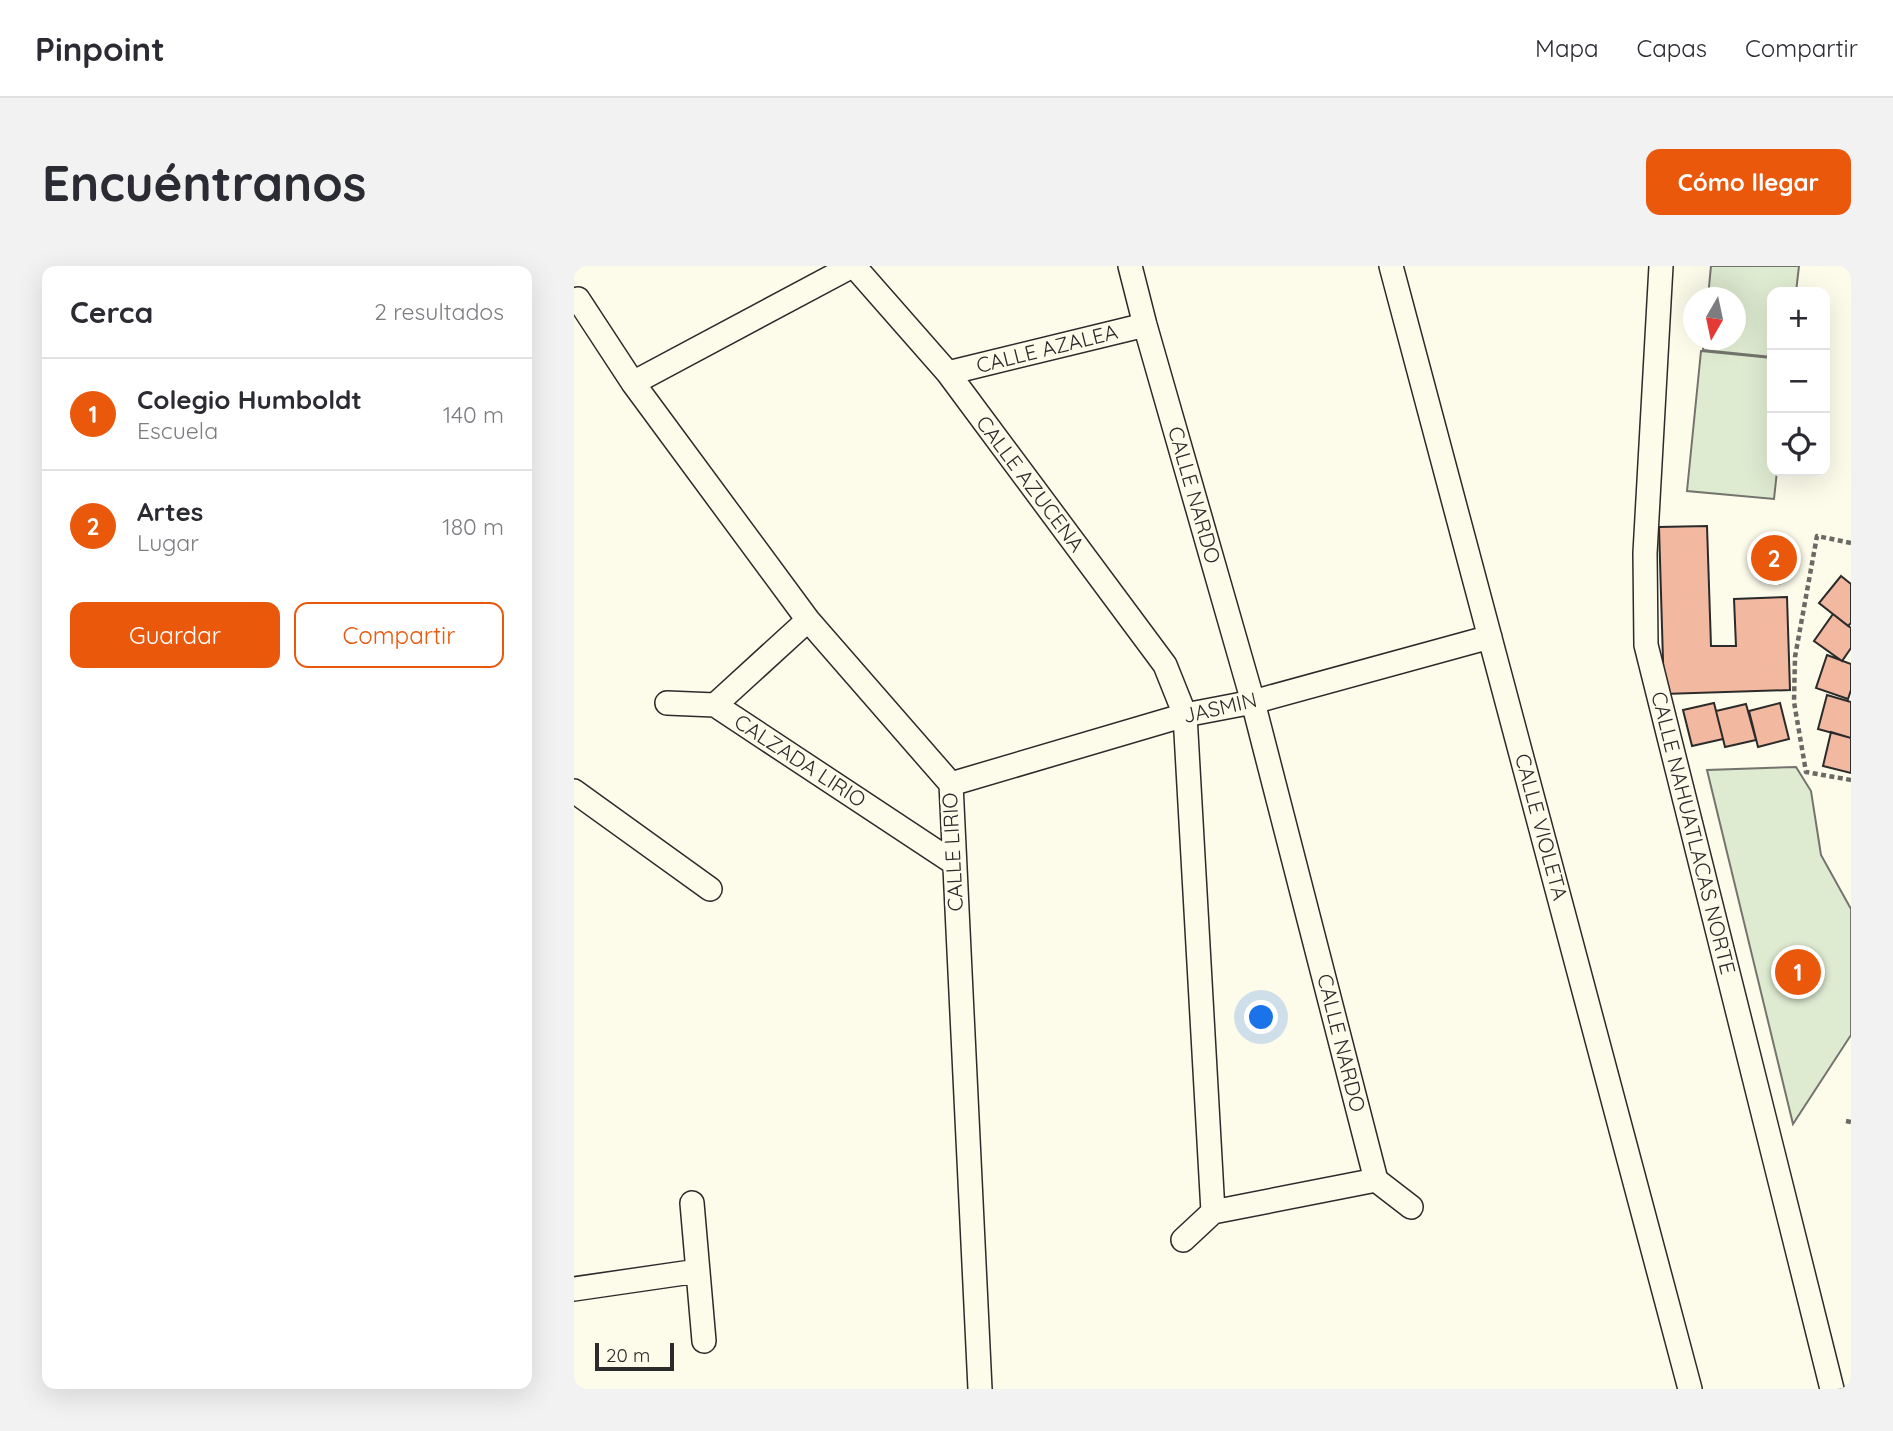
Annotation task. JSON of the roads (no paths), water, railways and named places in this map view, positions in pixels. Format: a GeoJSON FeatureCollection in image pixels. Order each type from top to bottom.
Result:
{"type":"FeatureCollection","features":[{"type":"Feature","properties":{"kind":"street","name":"CALLE AZUCENA"},"geometry":{"type":"LineString","coordinates":[[853,266],[948,373],[1165,664],[1185,715]]}},
{"type":"Feature","properties":{"kind":"street"},"geometry":{"type":"LineString","coordinates":[[633,383],[853,266]]}},
{"type":"Feature","properties":{"kind":"street","name":"CALLE NARDO"},"geometry":{"type":"LineString","coordinates":[[1130,266],[1253,702],[1376,1180]]}},
{"type":"Feature","properties":{"kind":"street","name":"CALLE VIOLETA"},"geometry":{"type":"LineString","coordinates":[[1391,266],[1687,1389]]}},
{"type":"Feature","properties":{"kind":"street","name":"CALLE NAHUATLACAS NORTE"},"geometry":{"type":"LineString","coordinates":[[1661,266],[1645,553],[1646,645],[1832,1389]]}},
{"type":"Feature","properties":{"kind":"street","name":"CALLE LIRIO"},"geometry":{"type":"LineString","coordinates":[[578,299],[633,383],[808,620],[951,784],[980,1389]]}},
{"type":"Feature","properties":{"kind":"street","name":"CALLE AZALEA"},"geometry":{"type":"LineString","coordinates":[[948,373],[1145,325]]}},
{"type":"Feature","properties":{"kind":"street","name":"CALZADA LIRIO"},"geometry":{"type":"LineString","coordinates":[[808,620],[715,705],[954,863]]}},
{"type":"Feature","properties":{"kind":"street","name":"JASMIN"},"geometry":{"type":"LineString","coordinates":[[951,784],[1185,715],[1253,702],[1490,637]]}},
{"type":"Feature","properties":{"kind":"street"},"geometry":{"type":"LineString","coordinates":[[667,704],[715,705]]}},
{"type":"Feature","properties":{"kind":"street"},"geometry":{"type":"LineString","coordinates":[[1185,715],[1213,1212]]}},
{"type":"Feature","properties":{"kind":"street"},"geometry":{"type":"LineString","coordinates":[[574,791],[710,888]]}},
{"type":"Feature","properties":{"kind":"street"},"geometry":{"type":"LineString","coordinates":[[1183,1240],[1213,1212],[1376,1180],[1412,1207]]}},
{"type":"Feature","properties":{"kind":"street"},"geometry":{"type":"LineString","coordinates":[[692,1203],[704,1340]]}},
{"type":"Feature","properties":{"kind":"street"},"geometry":{"type":"LineString","coordinates":[[574,1289],[698,1271]]}},
{"type":"Feature","properties":{"kind":"place","name":"Artes"},"geometry":{"type":"Point","coordinates":[1774,558]}},
{"type":"Feature","properties":{"kind":"place","name":"Colegio Humboldt"},"geometry":{"type":"Point","coordinates":[1798,972]}}]}
